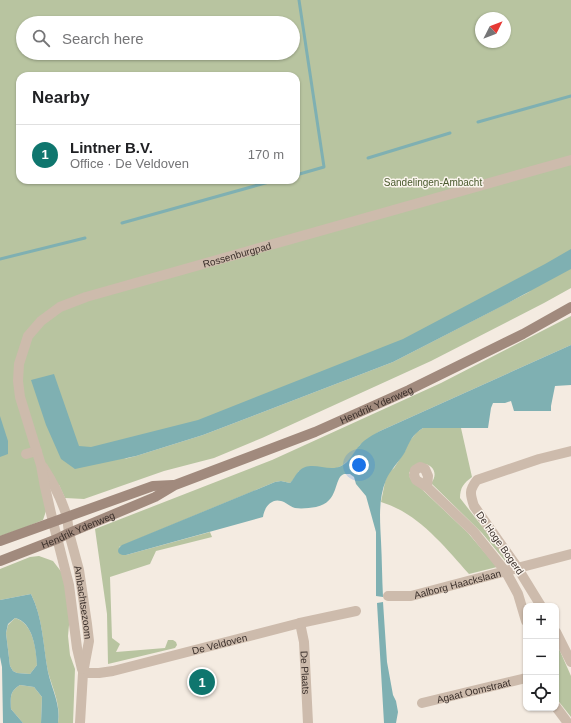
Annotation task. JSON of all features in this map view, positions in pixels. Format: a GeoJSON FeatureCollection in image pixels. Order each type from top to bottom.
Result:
{"type":"FeatureCollection","features":[{"type":"Feature","properties":{"kind":"main road","name":"Hendrik Ydenweg"},"geometry":{"type":"LineString","coordinates":[[0,561],[58,539],[155,497],[175,485],[278,447],[410,390],[523,334],[571,307]]}},
{"type":"Feature","properties":{"kind":"main road","name":"Hendrik Ydenweg"},"geometry":{"type":"LineString","coordinates":[[0,541],[153,486],[175,485]]}},
{"type":"Feature","properties":{"kind":"street","name":"Rossenburgpad"},"geometry":{"type":"LineString","coordinates":[[53,522],[41,465],[20,397],[18,381],[19,364],[28,336],[41,321],[60,307],[86,297],[571,160]]}},
{"type":"Feature","properties":{"kind":"street"},"geometry":{"type":"LineString","coordinates":[[26,454],[37,451]]}},
{"type":"Feature","properties":{"kind":"street","name":"De Hoge Bogerd"},"geometry":{"type":"LineString","coordinates":[[539,603],[517,567],[474,506],[470,495],[472,486],[477,480],[539,459],[571,451]]}},
{"type":"Feature","properties":{"kind":"street","name":"Rossenburgpad"},"geometry":{"type":"LineString","coordinates":[[41,465],[54,484],[67,517]]}},
{"type":"Feature","properties":{"kind":"street","name":"De Hoge Bogerd"},"geometry":{"type":"LineString","coordinates":[[427,487],[474,532],[506,572],[518,594],[523,611]]}},
{"type":"Feature","properties":{"kind":"street","name":"Ambachtsezoom"},"geometry":{"type":"LineString","coordinates":[[67,517],[69,533],[79,570],[88,624],[89,641],[83,673],[80,723]]}},
{"type":"Feature","properties":{"kind":"street","name":"Ambachtsezoom"},"geometry":{"type":"LineString","coordinates":[[53,522],[69,585],[77,648],[83,673]]}},
{"type":"Feature","properties":{"kind":"street","name":"Aalborg Haackslaan"},"geometry":{"type":"LineString","coordinates":[[388,596],[411,596],[571,554]]}},
{"type":"Feature","properties":{"kind":"street","name":"De Veldoven"},"geometry":{"type":"LineString","coordinates":[[83,673],[113,671],[300,623],[356,611]]}},
{"type":"Feature","properties":{"kind":"street","name":"De Plaats"},"geometry":{"type":"LineString","coordinates":[[300,623],[304,642],[308,723]]}},
{"type":"Feature","properties":{"kind":"street"},"geometry":{"type":"LineString","coordinates":[[559,638],[571,662]]}},
{"type":"Feature","properties":{"kind":"street","name":"Agaat Oomstraat"},"geometry":{"type":"LineString","coordinates":[[422,703],[523,679]]}},
{"type":"Feature","properties":{"kind":"street"},"geometry":{"type":"LineString","coordinates":[[559,711],[568,723]]}},
{"type":"Feature","properties":{"kind":"green space","name":"Sandelingen-Ambacht"},"geometry":{"type":"Polygon","coordinates":[[[0,0],[571,0],[571,288],[431,361],[262,438],[214,458],[164,471],[84,499],[65,498],[59,485],[43,491],[47,508],[43,520],[0,536],[0,0]],[[531,291],[124,459],[203,435],[393,362],[531,291]]]}},
{"type":"Feature","properties":{"kind":"green space"},"geometry":{"type":"Polygon","coordinates":[[[571,316],[571,345],[380,431],[360,445],[350,459],[343,465],[335,469],[328,468],[299,471],[290,483],[281,481],[275,482],[119,547],[126,555],[210,532],[212,537],[156,551],[150,564],[110,577],[112,638],[120,644],[116,652],[165,648],[168,640],[173,640],[177,645],[175,648],[108,664],[107,614],[95,529],[272,460],[441,383],[571,316]]]}},
{"type":"Feature","properties":{"kind":"green space"},"geometry":{"type":"Polygon","coordinates":[[[423,428],[461,428],[472,477],[463,486],[460,498],[509,561],[506,562],[482,533],[431,483],[434,478],[433,469],[425,464],[414,467],[409,473],[410,478],[468,533],[497,567],[469,574],[440,542],[419,522],[394,507],[381,502],[388,473],[394,468],[405,451],[408,443],[417,432],[423,428]]]}},
{"type":"Feature","properties":{"kind":"green space"},"geometry":{"type":"Polygon","coordinates":[[[39,556],[53,561],[63,574],[70,614],[68,636],[70,655],[75,669],[73,723],[58,723],[59,716],[57,704],[48,672],[42,632],[38,613],[31,594],[0,600],[0,569],[30,557],[39,556]]]}},
{"type":"Feature","properties":{"kind":"green space"},"geometry":{"type":"Polygon","coordinates":[[[15,618],[26,625],[30,631],[36,651],[37,665],[30,674],[17,673],[13,671],[10,666],[6,633],[8,625],[15,618]]]}},
{"type":"Feature","properties":{"kind":"green space"},"geometry":{"type":"Polygon","coordinates":[[[559,649],[571,676],[571,717],[559,702],[559,649]]]}},
{"type":"Feature","properties":{"kind":"green space"},"geometry":{"type":"Polygon","coordinates":[[[20,685],[34,687],[42,697],[41,723],[23,723],[11,709],[12,693],[20,685]]]}},
{"type":"Feature","properties":{"kind":"water"},"geometry":{"type":"Polygon","coordinates":[[[571,249],[571,269],[393,362],[203,435],[136,456],[75,469],[61,459],[46,425],[31,380],[54,374],[79,446],[91,447],[198,420],[403,339],[571,249]]]}},
{"type":"Feature","properties":{"kind":"water"},"geometry":{"type":"Polygon","coordinates":[[[571,345],[571,385],[555,386],[551,411],[514,411],[511,401],[505,403],[493,403],[488,428],[423,428],[412,438],[405,452],[392,469],[383,487],[380,518],[383,597],[376,596],[376,532],[366,496],[356,484],[354,477],[350,474],[344,474],[341,476],[338,480],[333,495],[329,500],[316,507],[295,508],[277,500],[271,502],[266,507],[263,517],[126,555],[121,555],[118,552],[122,545],[275,482],[281,481],[290,483],[299,471],[309,466],[336,468],[341,466],[362,443],[380,431],[571,345]]]}},
{"type":"Feature","properties":{"kind":"water"},"geometry":{"type":"Polygon","coordinates":[[[0,416],[8,441],[8,454],[0,457],[0,416]]]}},
{"type":"Feature","properties":{"kind":"water"},"geometry":{"type":"Polygon","coordinates":[[[31,594],[40,622],[48,672],[57,704],[59,716],[58,723],[41,723],[42,697],[34,687],[20,685],[12,693],[11,709],[23,723],[3,723],[2,667],[0,657],[0,600],[31,594]],[[15,618],[8,624],[6,633],[10,666],[13,671],[17,673],[30,674],[37,665],[36,651],[30,630],[21,621],[15,618]]]}},
{"type":"Feature","properties":{"kind":"water"},"geometry":{"type":"Polygon","coordinates":[[[383,602],[387,662],[393,695],[398,712],[396,723],[384,723],[377,603],[383,602]]]}},
{"type":"Feature","properties":{"kind":"waterway"},"geometry":{"type":"LineString","coordinates":[[299,0],[324,167],[300,174]]}},
{"type":"Feature","properties":{"kind":"waterway"},"geometry":{"type":"LineString","coordinates":[[478,122],[571,96]]}},
{"type":"Feature","properties":{"kind":"waterway"},"geometry":{"type":"LineString","coordinates":[[368,158],[450,133]]}},
{"type":"Feature","properties":{"kind":"waterway"},"geometry":{"type":"LineString","coordinates":[[122,223],[262,184]]}},
{"type":"Feature","properties":{"kind":"waterway"},"geometry":{"type":"LineString","coordinates":[[0,259],[85,238]]}},
{"type":"Feature","properties":{"kind":"place","name":"Lintner B.V."},"geometry":{"type":"Point","coordinates":[202,682]}}]}
